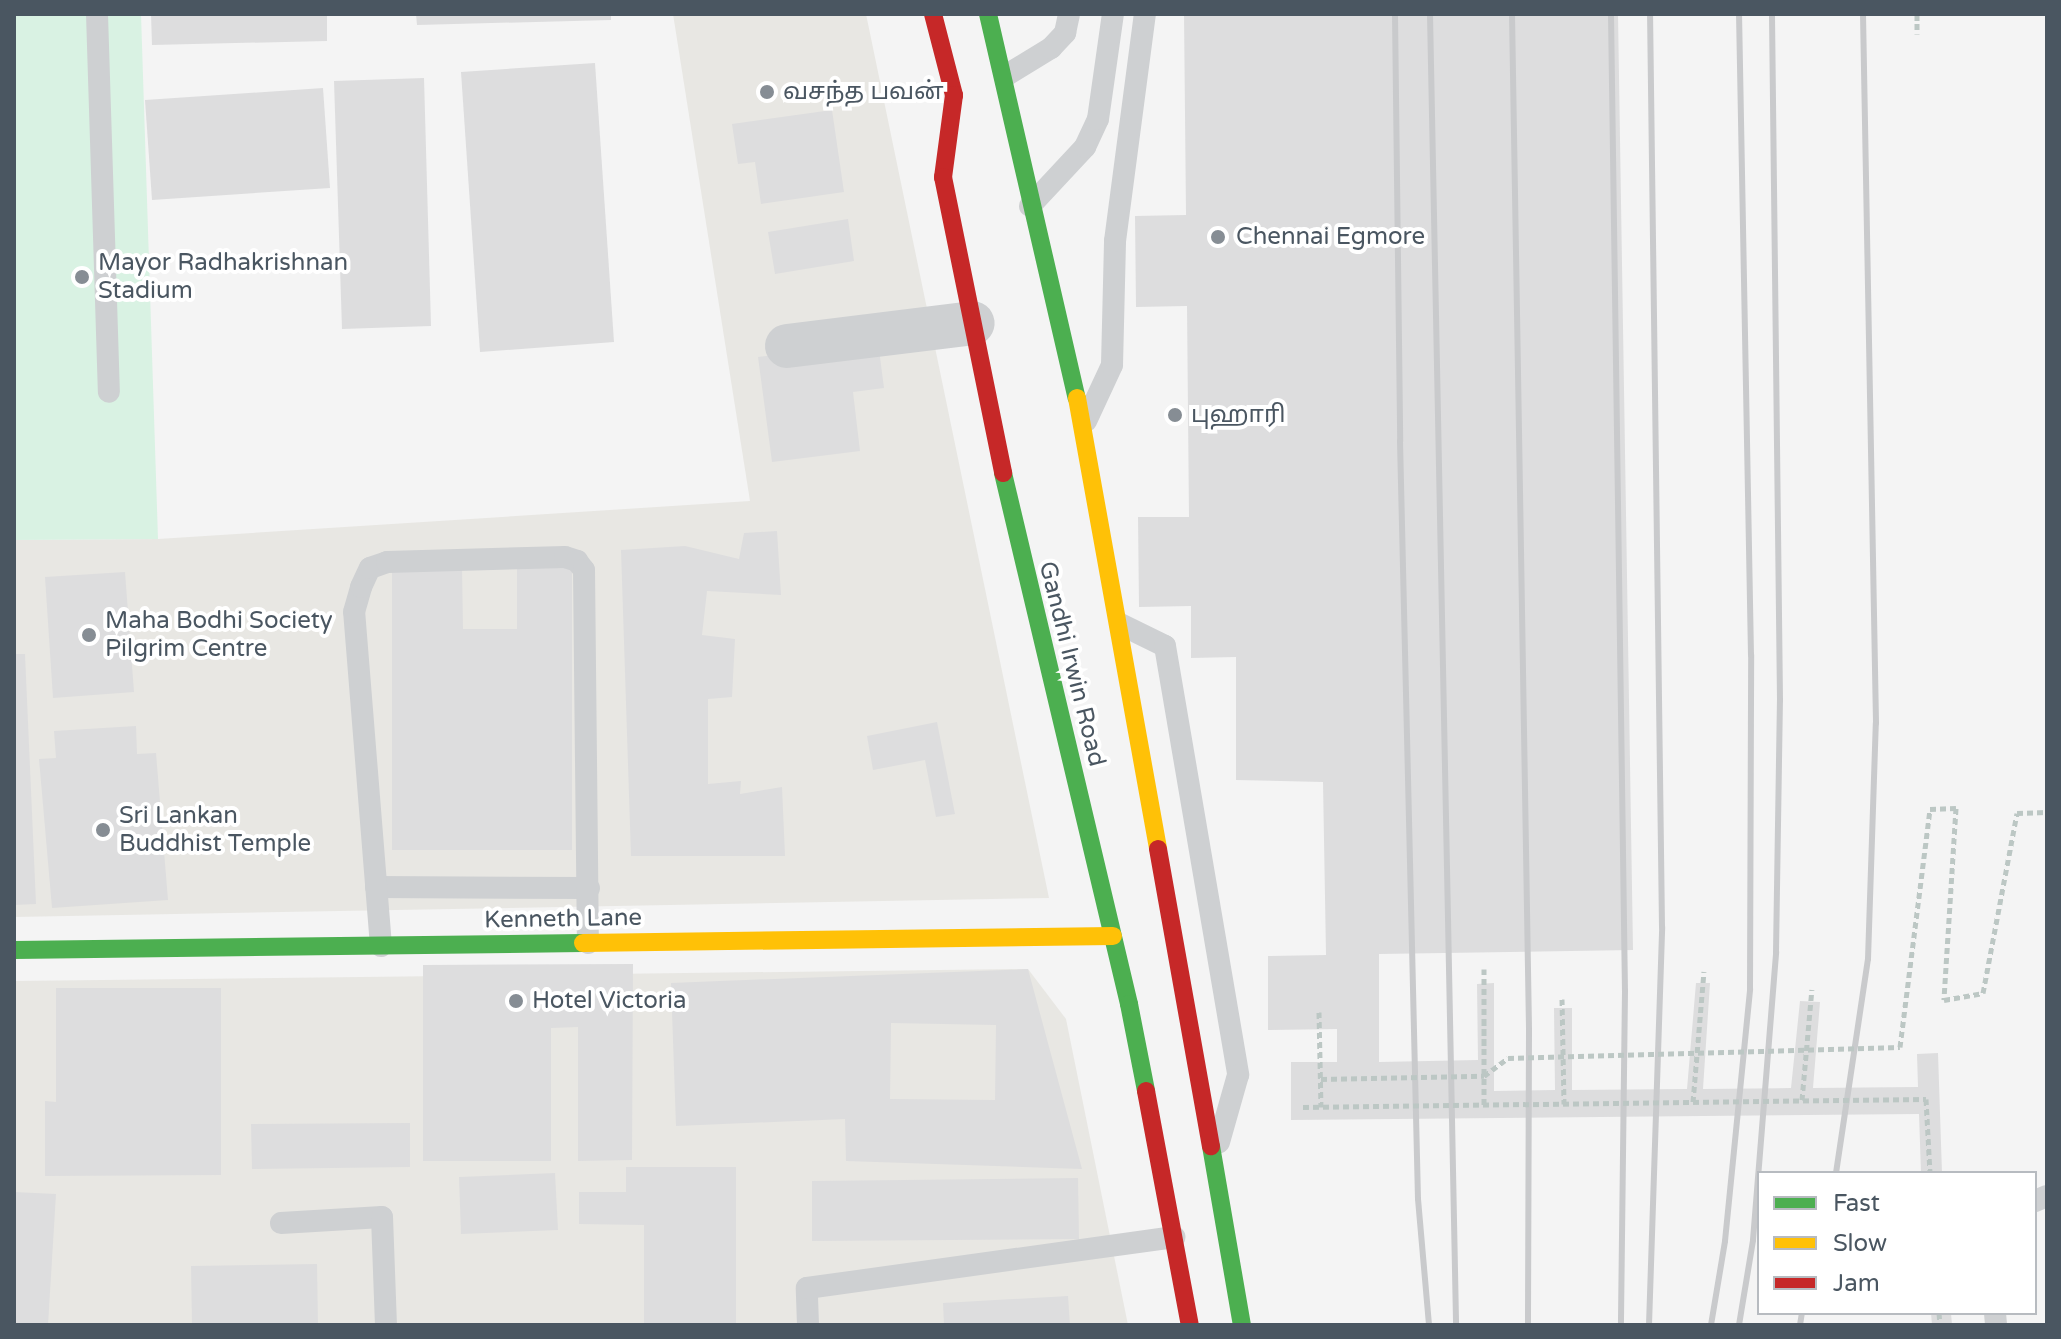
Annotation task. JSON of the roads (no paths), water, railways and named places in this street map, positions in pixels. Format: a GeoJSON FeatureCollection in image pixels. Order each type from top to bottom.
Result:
{"type":"FeatureCollection","features":[{"type":"Feature","properties":{"kind":"main road","name":"Gandhi Irwin Road"},"geometry":{"type":"LineString","coordinates":[[933,14],[954,95],[943,177],[1009,504],[1113,936],[1190,1325]]}},
{"type":"Feature","properties":{"kind":"main road","name":"Gandhi Irwin Road"},"geometry":{"type":"LineString","coordinates":[[988,14],[1005,76],[1030,206],[1084,426],[1242,1325]]}},
{"type":"Feature","properties":{"kind":"main road","name":"Kenneth Lane"},"geometry":{"type":"LineString","coordinates":[[14,950],[1113,936]]}},
{"type":"Feature","properties":{"kind":"street"},"geometry":{"type":"LineString","coordinates":[[787,346],[973,323]]}},
{"type":"Feature","properties":{"kind":"lane"},"geometry":{"type":"LineString","coordinates":[[97,14],[109,392]]}},
{"type":"Feature","properties":{"kind":"lane"},"geometry":{"type":"LineString","coordinates":[[1005,76],[1051,48],[1065,33],[1069,14]]}},
{"type":"Feature","properties":{"kind":"lane"},"geometry":{"type":"LineString","coordinates":[[1098,119],[1113,14]]}},
{"type":"Feature","properties":{"kind":"lane"},"geometry":{"type":"LineString","coordinates":[[1030,206],[1085,147],[1122,71],[1144,14]]}},
{"type":"Feature","properties":{"kind":"lane"},"geometry":{"type":"LineString","coordinates":[[1084,426],[1112,365],[1115,241],[1144,14]]}},
{"type":"Feature","properties":{"kind":"lane"},"geometry":{"type":"LineString","coordinates":[[381,946],[354,612],[370,568],[387,562],[565,557],[577,561],[584,570],[588,943]]}},
{"type":"Feature","properties":{"kind":"lane"},"geometry":{"type":"LineString","coordinates":[[1120,624],[1165,646],[1238,1075],[1214,1161]]}},
{"type":"Feature","properties":{"kind":"lane"},"geometry":{"type":"LineString","coordinates":[[376,887],[589,888]]}},
{"type":"Feature","properties":{"kind":"lane"},"geometry":{"type":"LineString","coordinates":[[281,1223],[382,1217],[386,1325]]}},
{"type":"Feature","properties":{"kind":"lane"},"geometry":{"type":"LineString","coordinates":[[808,1325],[807,1288],[1174,1237]]}},
{"type":"Feature","properties":{"kind":"railway"},"geometry":{"type":"LineString","coordinates":[[1395,14],[1400,441],[1418,1199],[1429,1325]]}},
{"type":"Feature","properties":{"kind":"railway"},"geometry":{"type":"LineString","coordinates":[[1430,14],[1456,1325]]}},
{"type":"Feature","properties":{"kind":"railway"},"geometry":{"type":"LineString","coordinates":[[1512,14],[1529,1031],[1528,1325]]}},
{"type":"Feature","properties":{"kind":"railway"},"geometry":{"type":"LineString","coordinates":[[1611,14],[1625,991],[1621,1325]]}},
{"type":"Feature","properties":{"kind":"railway"},"geometry":{"type":"LineString","coordinates":[[1649,1325],[1662,927],[1650,14]]}},
{"type":"Feature","properties":{"kind":"railway"},"geometry":{"type":"LineString","coordinates":[[1711,1325],[1725,1241],[1750,989],[1751,655],[1739,14]]}},
{"type":"Feature","properties":{"kind":"railway"},"geometry":{"type":"LineString","coordinates":[[1759,1171],[1776,952],[1780,700],[1772,14]]}},
{"type":"Feature","properties":{"kind":"railway"},"geometry":{"type":"LineString","coordinates":[[1836,1171],[1868,959],[1876,723],[1863,14]]}},
{"type":"Feature","properties":{"kind":"railway"},"geometry":{"type":"LineString","coordinates":[[1739,1325],[1753,1240],[1757,1190]]}},
{"type":"Feature","properties":{"kind":"railway"},"geometry":{"type":"LineString","coordinates":[[1800,1325],[1802,1315]]}},
{"type":"Feature","properties":{"kind":"place","name":"வசந்த பவன்"},"geometry":{"type":"Point","coordinates":[767,92]}},
{"type":"Feature","properties":{"kind":"place","name":"Chennai Egmore"},"geometry":{"type":"Point","coordinates":[1218,237]}},
{"type":"Feature","properties":{"kind":"place","name":"Mayor Radhakrishnan Stadium"},"geometry":{"type":"Point","coordinates":[82,277]}},
{"type":"Feature","properties":{"kind":"place","name":"புஹாரி"},"geometry":{"type":"Point","coordinates":[1175,415]}},
{"type":"Feature","properties":{"kind":"place","name":"Maha Bodhi Society Pilgrim Centre"},"geometry":{"type":"Point","coordinates":[89,635]}},
{"type":"Feature","properties":{"kind":"place","name":"Sri Lankan Buddhist Temple"},"geometry":{"type":"Point","coordinates":[103,830]}},
{"type":"Feature","properties":{"kind":"place","name":"Hotel Victoria"},"geometry":{"type":"Point","coordinates":[516,1001]}}]}
